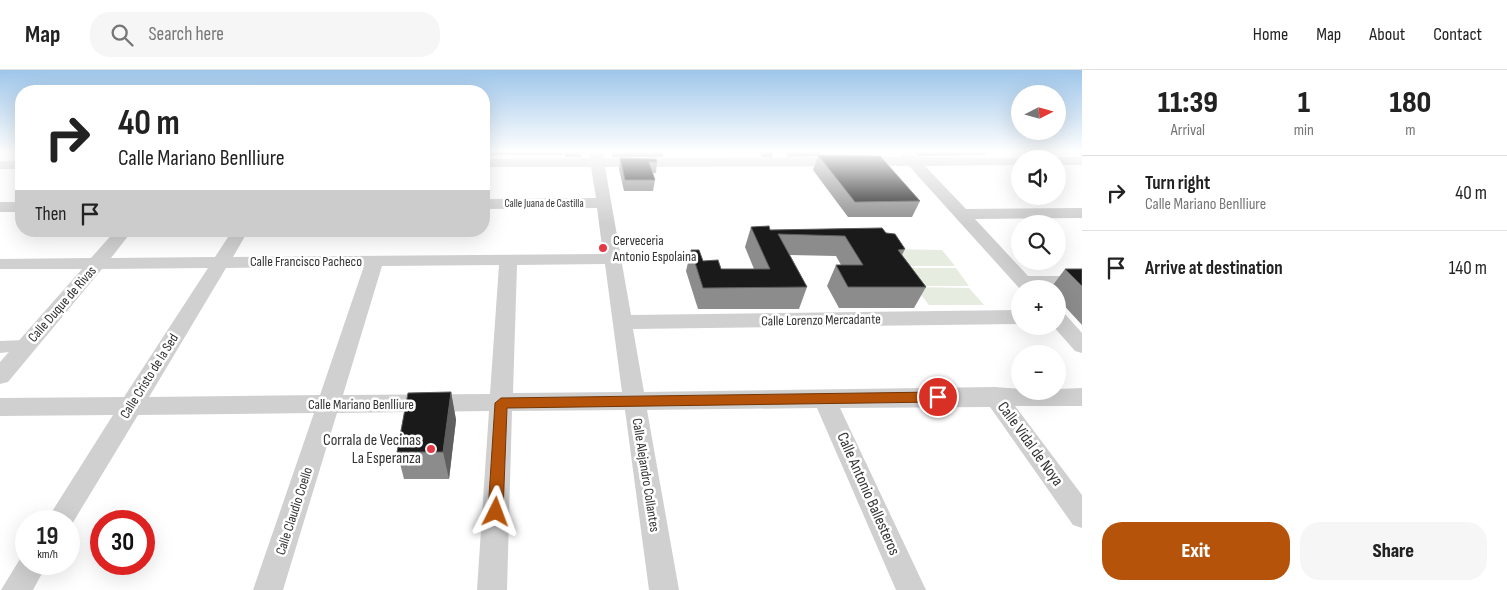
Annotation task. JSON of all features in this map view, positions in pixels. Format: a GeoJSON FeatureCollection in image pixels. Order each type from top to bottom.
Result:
{"type":"FeatureCollection","features":[{"type":"Feature","properties":{"kind":"street","name":"Calle Alejandro Collantes"},"geometry":{"type":"LineString","coordinates":[[600,176],[664,590]]}},
{"type":"Feature","properties":{"kind":"street"},"geometry":{"type":"LineString","coordinates":[[927,176],[1022,280]]}},
{"type":"Feature","properties":{"kind":"street","name":"Calle Juana de Castilla"},"geometry":{"type":"LineString","coordinates":[[490,204],[604,203]]}},
{"type":"Feature","properties":{"kind":"street"},"geometry":{"type":"LineString","coordinates":[[1,207],[15,206]]}},
{"type":"Feature","properties":{"kind":"street"},"geometry":{"type":"LineString","coordinates":[[961,214],[1082,213]]}},
{"type":"Feature","properties":{"kind":"street","name":"Calle Duque de Rivas"},"geometry":{"type":"LineString","coordinates":[[0,376],[119,237]]}},
{"type":"Feature","properties":{"kind":"street","name":"Calle Cristo de la Sed"},"geometry":{"type":"LineString","coordinates":[[66,510],[236,237]]}},
{"type":"Feature","properties":{"kind":"street","name":"Calle Francisco Pacheco"},"geometry":{"type":"LineString","coordinates":[[0,264],[612,259]]}},
{"type":"Feature","properties":{"kind":"street","name":"Calle Claudio Coello"},"geometry":{"type":"LineString","coordinates":[[268,590],[375,260]]}},
{"type":"Feature","properties":{"kind":"street"},"geometry":{"type":"LineString","coordinates":[[492,590],[508,260]]}},
{"type":"Feature","properties":{"kind":"street"},"geometry":{"type":"LineString","coordinates":[[1066,283],[1082,282]]}},
{"type":"Feature","properties":{"kind":"street","name":"Calle Lorenzo Mercadante"},"geometry":{"type":"LineString","coordinates":[[622,322],[1011,317]]}},
{"type":"Feature","properties":{"kind":"street"},"geometry":{"type":"LineString","coordinates":[[1066,327],[1082,346]]}},
{"type":"Feature","properties":{"kind":"street"},"geometry":{"type":"LineString","coordinates":[[0,347],[25,346]]}},
{"type":"Feature","properties":{"kind":"street","name":"Calle Mariano Benlliure"},"geometry":{"type":"LineString","coordinates":[[0,407],[635,402],[995,396],[1082,397]]}},
{"type":"Feature","properties":{"kind":"street","name":"Calle Vidal de Noya"},"geometry":{"type":"LineString","coordinates":[[995,396],[1082,516]]}},
{"type":"Feature","properties":{"kind":"street","name":"Calle Antonio Ballesteros"},"geometry":{"type":"LineString","coordinates":[[824,398],[911,590]]}},
{"type":"Feature","properties":{"kind":"street"},"geometry":{"type":"LineString","coordinates":[[16,590],[26,575]]}},
{"type":"Feature","properties":{"kind":"shaded area"},"geometry":{"type":"Polygon","coordinates":[[[889,249],[942,250],[955,266],[900,266],[889,249]]]}},
{"type":"Feature","properties":{"kind":"shaded area"},"geometry":{"type":"Polygon","coordinates":[[[902,268],[956,268],[969,286],[914,286],[902,268]]]}},
{"type":"Feature","properties":{"kind":"shaded area"},"geometry":{"type":"Polygon","coordinates":[[[915,287],[969,288],[984,305],[929,305],[915,287]]]}},
{"type":"Feature","properties":{"kind":"building"},"geometry":{"type":"Polygon","coordinates":[[[624,176],[654,176],[655,180],[625,180],[624,176]]]}},
{"type":"Feature","properties":{"kind":"building"},"geometry":{"type":"Polygon","coordinates":[[[835,176],[898,176],[920,201],[855,202],[835,176]]]}},
{"type":"Feature","properties":{"kind":"building"},"geometry":{"type":"Polygon","coordinates":[[[769,226],[770,230],[882,228],[886,233],[895,234],[905,249],[898,250],[926,287],[848,287],[836,265],[863,265],[845,236],[778,234],[807,287],[703,288],[691,250],[699,250],[703,261],[718,260],[721,269],[770,269],[751,227],[769,226]]]}},
{"type":"Feature","properties":{"kind":"building"},"geometry":{"type":"Polygon","coordinates":[[[1066,269],[1082,269],[1082,286],[1066,270],[1066,269]]]}},
{"type":"Feature","properties":{"kind":"building"},"geometry":{"type":"Polygon","coordinates":[[[451,392],[443,452],[397,452],[408,393],[451,392]]]}},
{"type":"Feature","properties":{"kind":"place","name":"Cerveceria Antonio Espolaina"},"geometry":{"type":"Point","coordinates":[603,248]}},
{"type":"Feature","properties":{"kind":"place","name":"Corrala de Vecinas La Esperanza"},"geometry":{"type":"Point","coordinates":[431,449]}},
{"type":"Feature","properties":{"kind":"route"},"geometry":{"type":"LineString","coordinates":[[496,512],[501,403],[938,397]]}}]}
